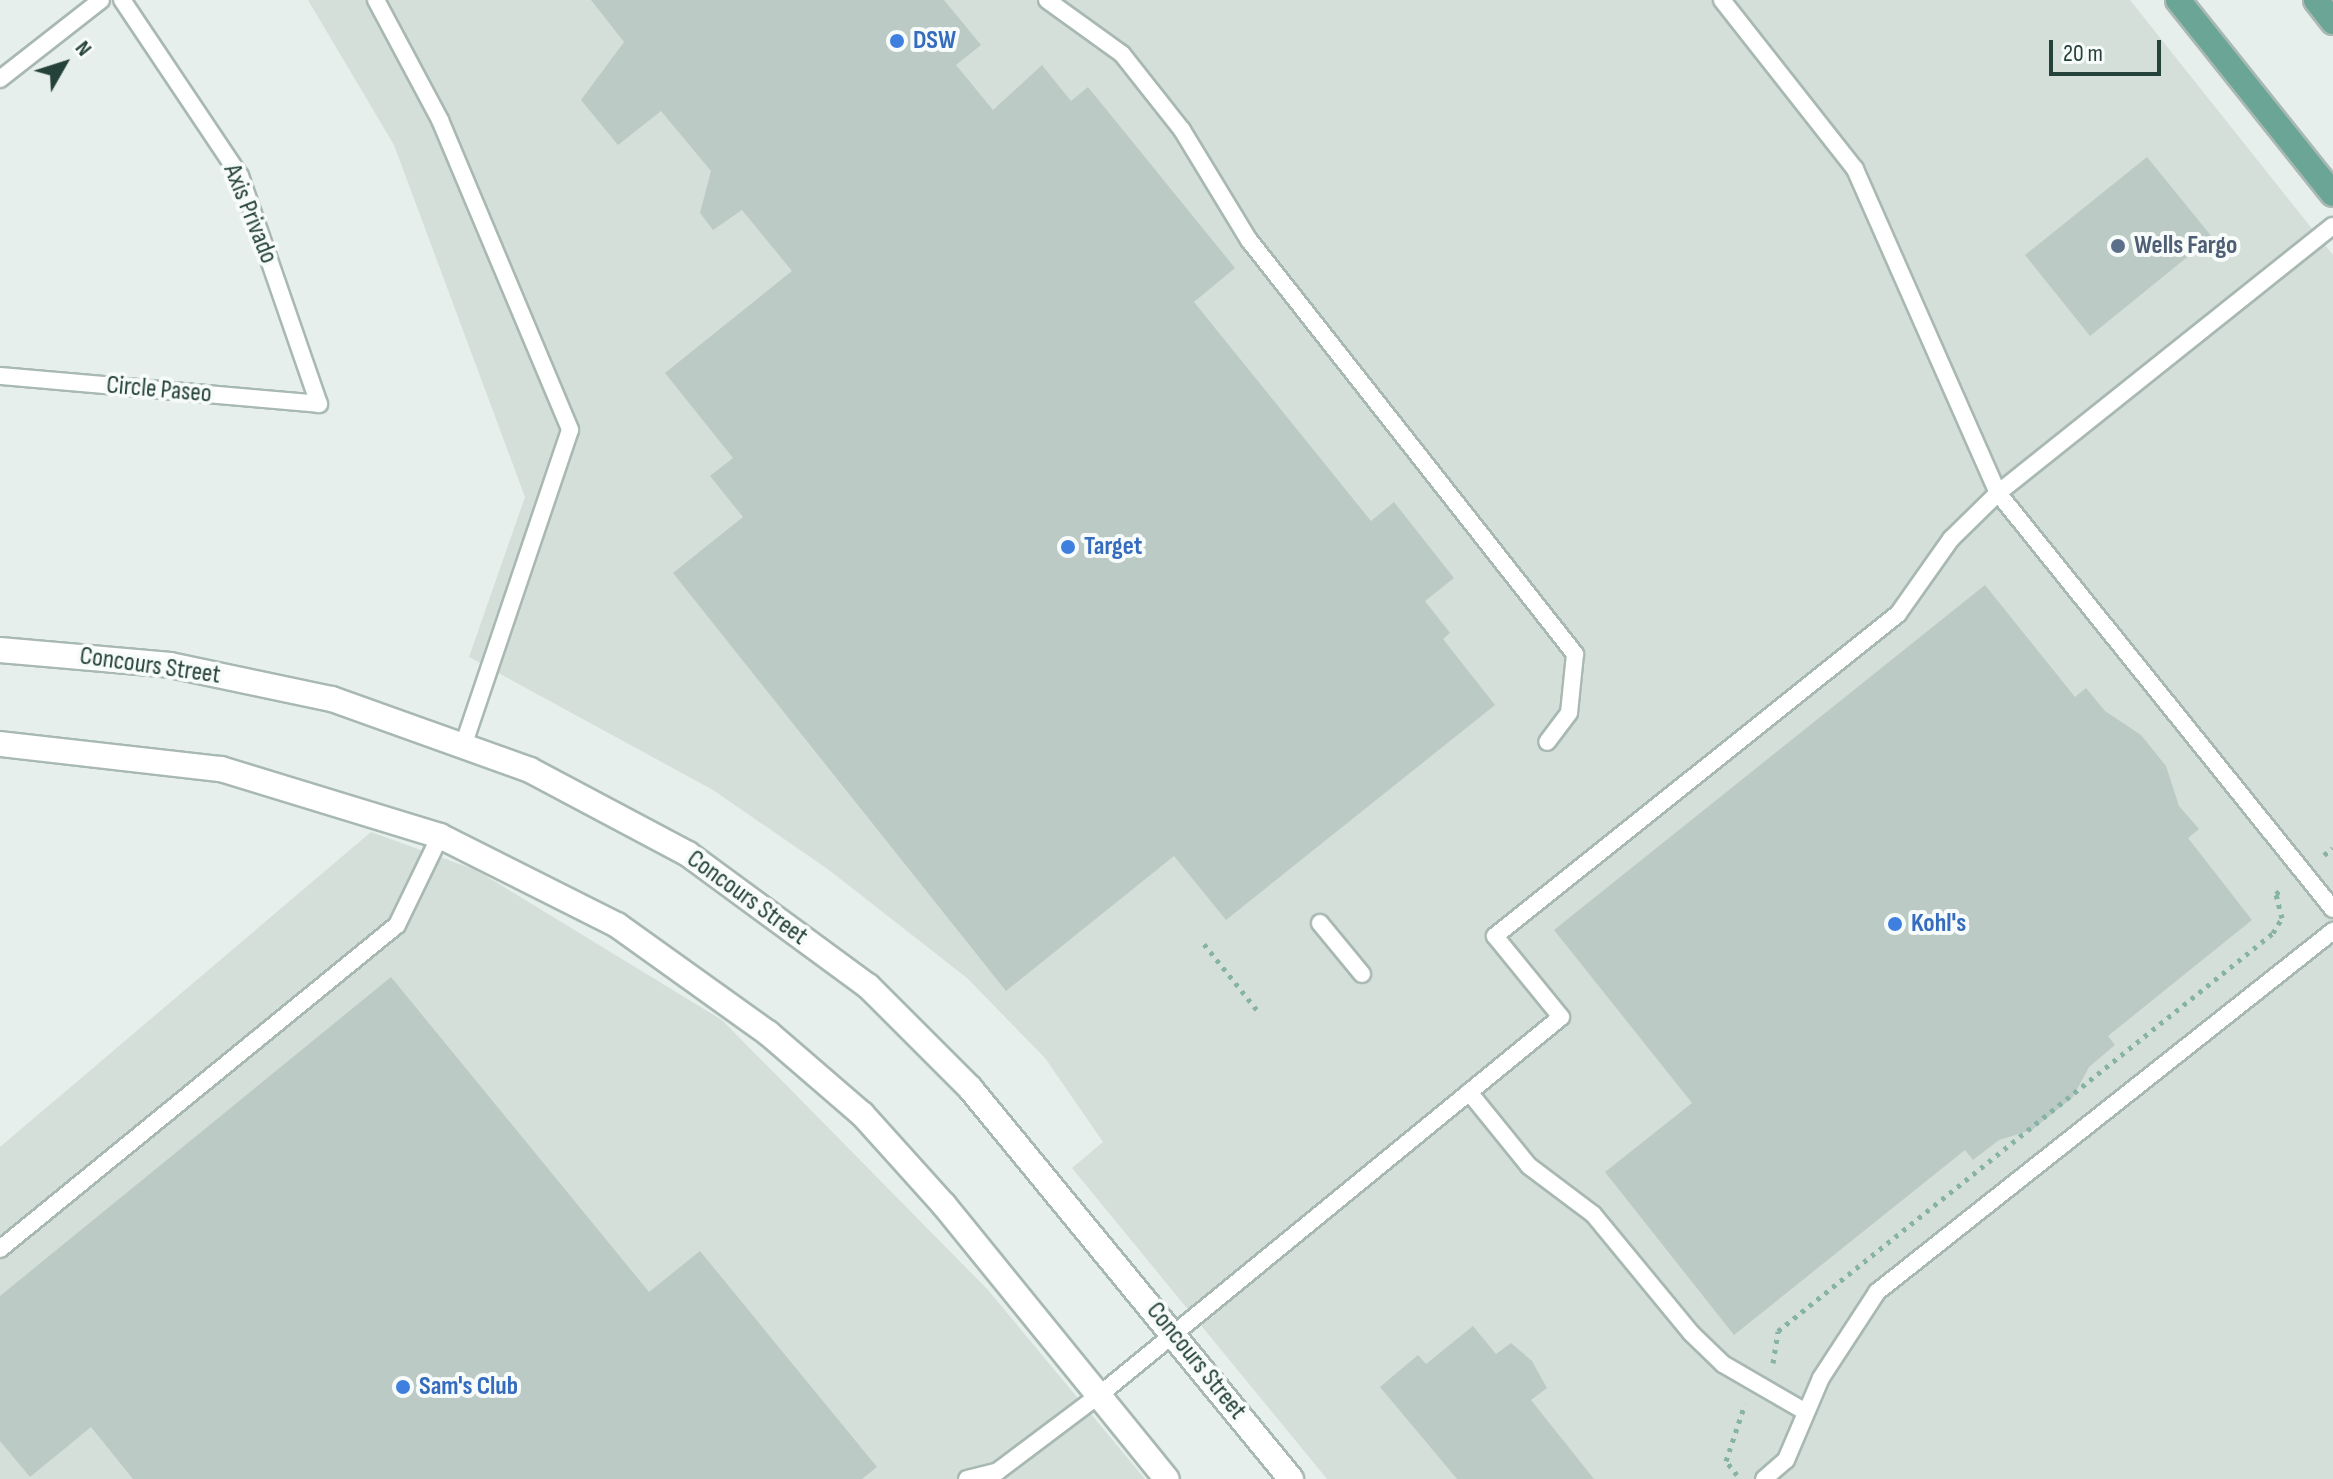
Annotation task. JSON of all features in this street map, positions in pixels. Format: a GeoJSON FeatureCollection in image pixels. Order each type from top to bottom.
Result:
{"type":"FeatureCollection","features":[{"type":"Feature","properties":{"kind":"main road"},"geometry":{"type":"LineString","coordinates":[[2178,0],[2333,194]]}},
{"type":"Feature","properties":{"kind":"main road"},"geometry":{"type":"LineString","coordinates":[[2316,0],[2333,22]]}},
{"type":"Feature","properties":{"kind":"street","name":"Concours Street"},"geometry":{"type":"LineString","coordinates":[[0,650],[170,665],[332,699],[530,770],[688,854],[868,986],[970,1088],[1175,1333],[1291,1479]]}},
{"type":"Feature","properties":{"kind":"street"},"geometry":{"type":"LineString","coordinates":[[0,744],[221,769],[440,836],[617,925],[768,1033],[872,1125],[944,1205],[1167,1479]]}},
{"type":"Feature","properties":{"kind":"lane"},"geometry":{"type":"LineString","coordinates":[[0,79],[101,0]]}},
{"type":"Feature","properties":{"kind":"lane","name":"Axis Privado"},"geometry":{"type":"LineString","coordinates":[[122,0],[240,176],[319,404]]}},
{"type":"Feature","properties":{"kind":"lane"},"geometry":{"type":"LineString","coordinates":[[376,0],[440,120],[570,430],[463,746]]}},
{"type":"Feature","properties":{"kind":"lane"},"geometry":{"type":"LineString","coordinates":[[1047,0],[1122,54],[1182,130],[1249,240],[1575,654],[1569,713],[1547,742]]}},
{"type":"Feature","properties":{"kind":"lane"},"geometry":{"type":"LineString","coordinates":[[1722,0],[1855,169],[1998,493],[2333,909]]}},
{"type":"Feature","properties":{"kind":"lane"},"geometry":{"type":"LineString","coordinates":[[967,1479],[998,1471],[1098,1396],[1561,1017],[1495,936],[1898,614],[1951,539],[1998,493],[2333,226]]}},
{"type":"Feature","properties":{"kind":"lane","name":"Circle Paseo"},"geometry":{"type":"LineString","coordinates":[[0,376],[319,404]]}},
{"type":"Feature","properties":{"kind":"lane"},"geometry":{"type":"LineString","coordinates":[[0,1249],[397,925],[440,836]]}},
{"type":"Feature","properties":{"kind":"lane"},"geometry":{"type":"LineString","coordinates":[[1320,923],[1362,974]]}},
{"type":"Feature","properties":{"kind":"lane"},"geometry":{"type":"LineString","coordinates":[[1764,1479],[1786,1460],[1804,1411],[1851,1326],[1877,1292],[2333,931]]}},
{"type":"Feature","properties":{"kind":"lane"},"geometry":{"type":"LineString","coordinates":[[1469,1092],[1529,1166],[1593,1214],[1713,1354],[1756,1388],[1804,1411]]}},
{"type":"Feature","properties":{"kind":"path"},"geometry":{"type":"LineString","coordinates":[[1204,944],[1257,1010]]}},
{"type":"Feature","properties":{"kind":"shaded area"},"geometry":{"type":"Polygon","coordinates":[[[308,0],[2130,0],[2333,255],[2333,1479],[1327,1479],[1072,1168],[1103,1142],[1045,1058],[967,978],[829,870],[713,790],[469,657],[525,497],[394,145],[308,0]]]}},
{"type":"Feature","properties":{"kind":"shaded area"},"geometry":{"type":"Polygon","coordinates":[[[371,832],[476,870],[722,1020],[988,1290],[1145,1479],[0,1479],[0,1147],[371,832]]]}},
{"type":"Feature","properties":{"kind":"building","name":"Target"},"geometry":{"type":"Polygon","coordinates":[[[591,0],[944,0],[981,45],[956,65],[993,110],[1042,65],[1071,101],[1088,87],[1235,268],[1194,302],[1371,521],[1394,502],[1454,578],[1425,601],[1450,633],[1443,639],[1495,705],[1226,920],[1174,856],[1006,991],[673,573],[743,517],[710,476],[733,458],[665,373],[792,271],[742,210],[713,230],[700,213],[711,171],[661,111],[618,145],[581,100],[624,42],[591,0]]]}},
{"type":"Feature","properties":{"kind":"building","name":"Wells Fargo"},"geometry":{"type":"Polygon","coordinates":[[[2147,157],[2212,237],[2090,336],[2025,255],[2147,157]]]}},
{"type":"Feature","properties":{"kind":"building"},"geometry":{"type":"Polygon","coordinates":[[[1985,585],[2075,697],[2086,688],[2105,711],[2141,735],[2166,766],[2179,806],[2199,829],[2188,838],[2252,920],[2108,1036],[2115,1045],[2089,1067],[2073,1097],[2032,1130],[1999,1140],[1973,1160],[1965,1150],[1734,1335],[1605,1172],[1692,1103],[1554,930],[1985,585]]]}},
{"type":"Feature","properties":{"kind":"building"},"geometry":{"type":"Polygon","coordinates":[[[391,977],[649,1292],[700,1251],[877,1467],[862,1479],[133,1479],[91,1427],[30,1477],[0,1441],[0,1296],[391,977]]]}},
{"type":"Feature","properties":{"kind":"building"},"geometry":{"type":"Polygon","coordinates":[[[1473,1326],[1496,1354],[1511,1343],[1532,1361],[1547,1388],[1531,1400],[1594,1479],[1457,1479],[1380,1387],[1418,1355],[1426,1364],[1473,1326]]]}},
{"type":"Feature","properties":{"kind":"place","name":"DSW"},"geometry":{"type":"Point","coordinates":[897,41]}},
{"type":"Feature","properties":{"kind":"place","name":"Wells Fargo"},"geometry":{"type":"Point","coordinates":[2118,246]}},
{"type":"Feature","properties":{"kind":"place","name":"Target"},"geometry":{"type":"Point","coordinates":[1068,547]}},
{"type":"Feature","properties":{"kind":"place","name":"Kohl's"},"geometry":{"type":"Point","coordinates":[1895,924]}},
{"type":"Feature","properties":{"kind":"place","name":"Sam's Club"},"geometry":{"type":"Point","coordinates":[403,1387]}}]}
